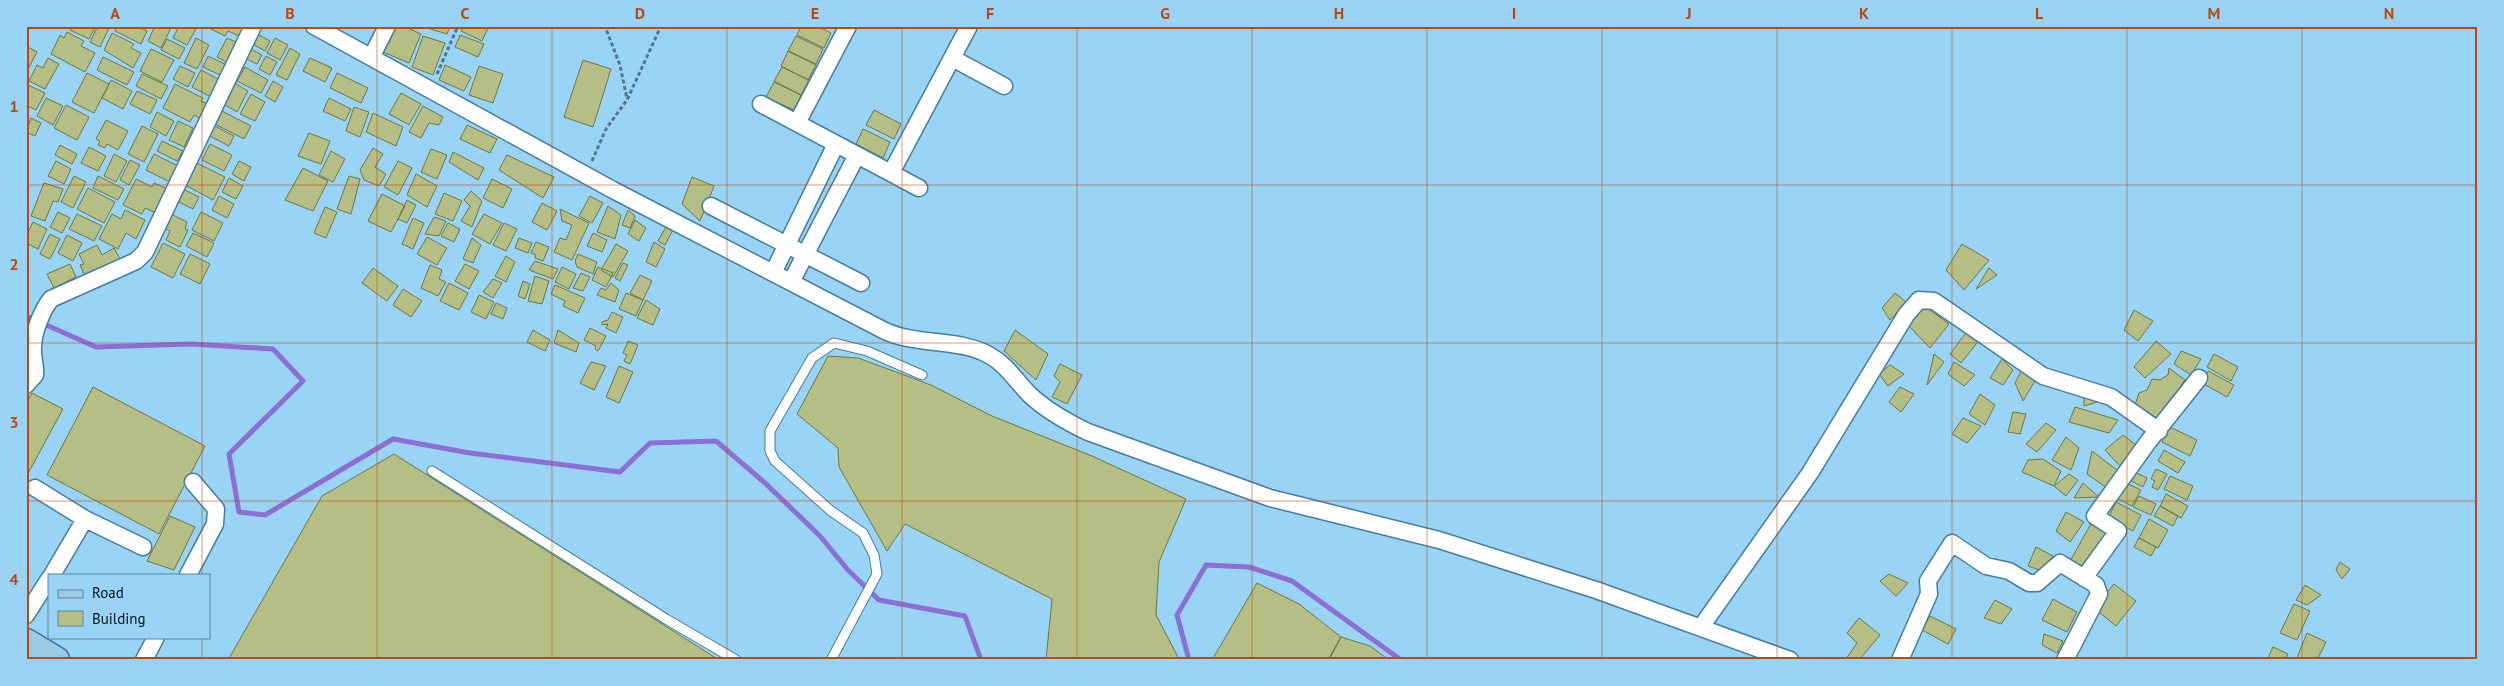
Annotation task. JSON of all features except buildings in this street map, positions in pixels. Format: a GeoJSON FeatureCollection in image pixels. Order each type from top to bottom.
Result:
{"type":"FeatureCollection","features":[{"type":"Feature","properties":{"kind":"main road"},"geometry":{"type":"LineString","coordinates":[[26,642],[56,660]]}},
{"type":"Feature","properties":{"kind":"street"},"geometry":{"type":"LineString","coordinates":[[26,385],[35,375],[32,349],[46,305],[55,296],[136,262],[145,252],[253,26]]}},
{"type":"Feature","properties":{"kind":"street"},"geometry":{"type":"LineString","coordinates":[[314,26],[340,32],[372,56],[586,175],[898,337],[959,346],[988,354],[1006,367],[1029,394],[1046,408],[1069,423],[1088,432],[1270,498],[1440,540],[1596,590],[1790,660]]}},
{"type":"Feature","properties":{"kind":"street"},"geometry":{"type":"LineString","coordinates":[[372,56],[387,26]]}},
{"type":"Feature","properties":{"kind":"street"},"geometry":{"type":"LineString","coordinates":[[797,123],[848,26]]}},
{"type":"Feature","properties":{"kind":"street"},"geometry":{"type":"LineString","coordinates":[[891,173],[969,26]]}},
{"type":"Feature","properties":{"kind":"street"},"geometry":{"type":"LineString","coordinates":[[952,58],[1004,86]]}},
{"type":"Feature","properties":{"kind":"street"},"geometry":{"type":"LineString","coordinates":[[761,104],[919,188]]}},
{"type":"Feature","properties":{"kind":"street"},"geometry":{"type":"LineString","coordinates":[[773,273],[836,144]]}},
{"type":"Feature","properties":{"kind":"street"},"geometry":{"type":"LineString","coordinates":[[792,282],[857,155]]}},
{"type":"Feature","properties":{"kind":"street"},"geometry":{"type":"LineString","coordinates":[[711,206],[860,283]]}},
{"type":"Feature","properties":{"kind":"street"},"geometry":{"type":"LineString","coordinates":[[1701,627],[1810,473],[1906,315],[1919,300],[1934,301],[2043,376],[2110,397],[2159,430]]}},
{"type":"Feature","properties":{"kind":"street"},"geometry":{"type":"LineString","coordinates":[[2084,578],[2118,530],[2095,516],[2199,378]]}},
{"type":"Feature","properties":{"kind":"street"},"geometry":{"type":"LineString","coordinates":[[189,574],[215,524],[216,509],[193,482]]}},
{"type":"Feature","properties":{"kind":"street"},"geometry":{"type":"LineString","coordinates":[[35,488],[85,519],[143,548]]}},
{"type":"Feature","properties":{"kind":"street"},"geometry":{"type":"LineString","coordinates":[[53,574],[85,519]]}},
{"type":"Feature","properties":{"kind":"street"},"geometry":{"type":"LineString","coordinates":[[1900,660],[1929,594],[1928,581],[1952,543],[1986,566],[2008,571],[2029,583],[2037,583],[2060,563],[2096,585],[2099,594],[2065,660]]}},
{"type":"Feature","properties":{"kind":"street"},"geometry":{"type":"LineString","coordinates":[[26,615],[48,582]]}},
{"type":"Feature","properties":{"kind":"street"},"geometry":{"type":"LineString","coordinates":[[144,660],[155,638]]}},
{"type":"Feature","properties":{"kind":"lane"},"geometry":{"type":"LineString","coordinates":[[831,660],[874,580],[877,567],[870,542],[863,533],[832,511],[775,461],[770,451],[770,431],[812,358],[834,343],[867,351],[922,374]]}},
{"type":"Feature","properties":{"kind":"lane"},"geometry":{"type":"LineString","coordinates":[[432,471],[666,619],[736,660]]}},
{"type":"Feature","properties":{"kind":"path"},"geometry":{"type":"LineString","coordinates":[[430,88],[458,26]]}},
{"type":"Feature","properties":{"kind":"path"},"geometry":{"type":"LineString","coordinates":[[602,26],[606,29],[620,65],[627,100]]}},
{"type":"Feature","properties":{"kind":"path"},"geometry":{"type":"LineString","coordinates":[[586,175],[606,129],[627,100],[662,26]]}},
{"type":"Feature","properties":{"kind":"waterway"},"geometry":{"type":"LineString","coordinates":[[26,316],[96,347],[191,344],[273,349],[303,381],[229,454],[239,512],[265,515],[393,439],[470,453],[620,472],[650,443],[716,441],[764,482],[820,536],[848,570],[879,600],[965,616],[981,660]]}},
{"type":"Feature","properties":{"kind":"waterway"},"geometry":{"type":"LineString","coordinates":[[1189,660],[1177,615],[1206,565],[1249,567],[1292,581],[1401,660]]}}]}
